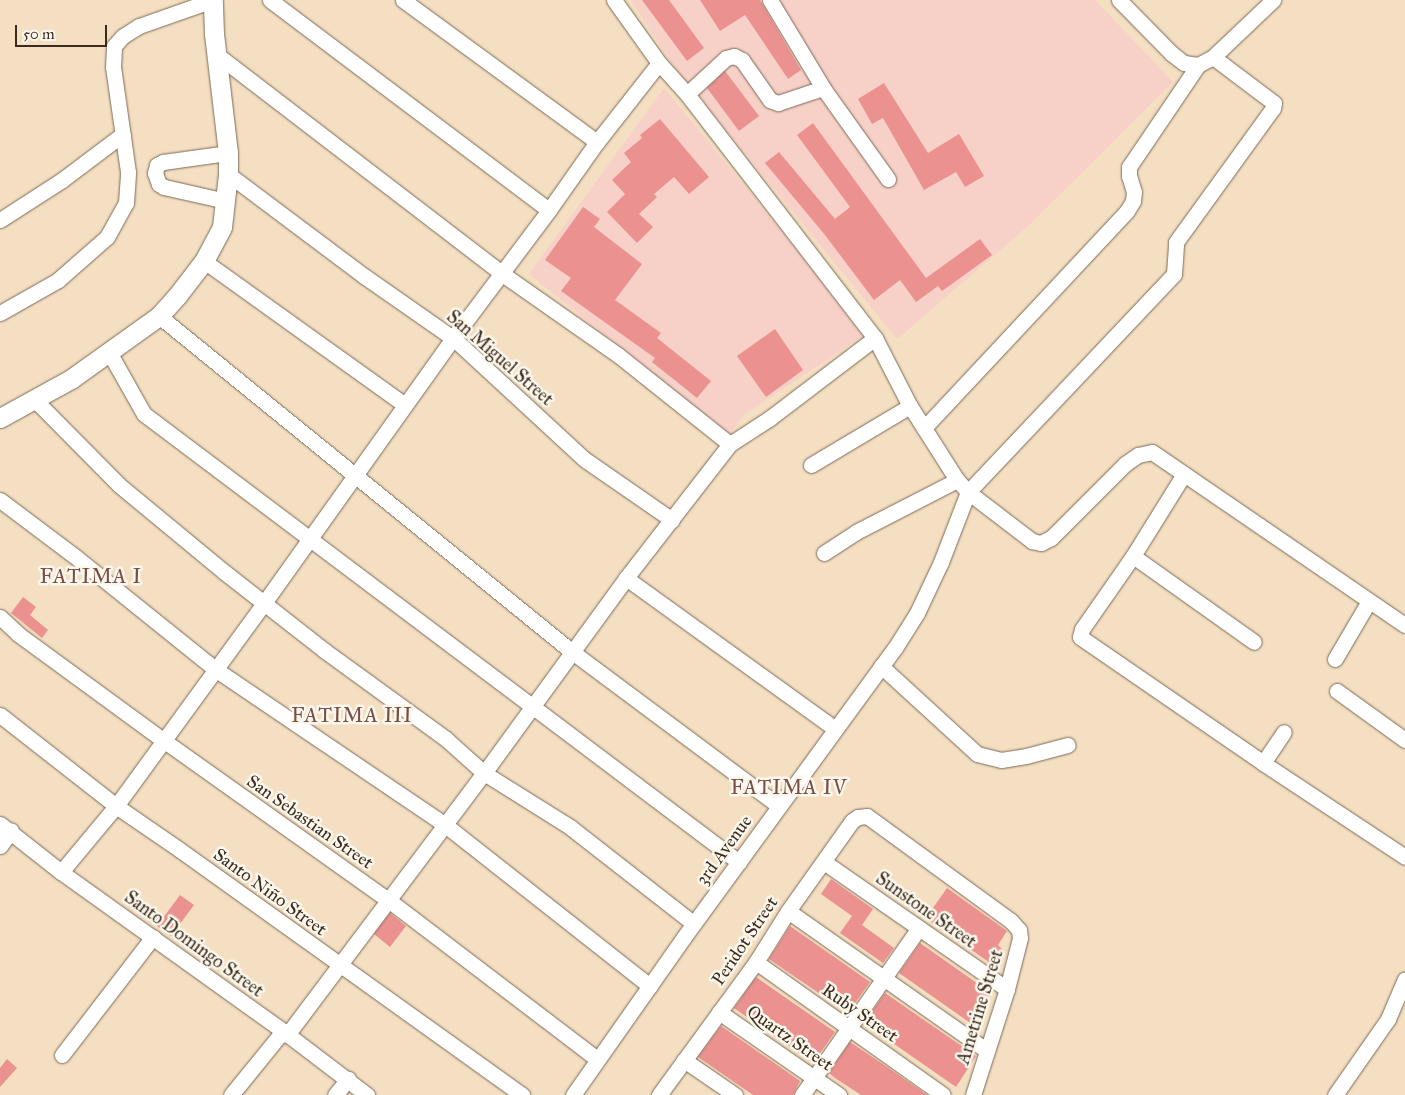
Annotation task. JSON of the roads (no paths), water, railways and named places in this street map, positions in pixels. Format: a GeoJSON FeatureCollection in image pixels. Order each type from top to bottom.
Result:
{"type":"FeatureCollection","features":[{"type":"Feature","properties":{"kind":"main road"},"geometry":{"type":"LineString","coordinates":[[0,418],[71,379],[159,316],[204,261],[222,227],[226,201],[228,152],[216,54],[213,0]]}},
{"type":"Feature","properties":{"kind":"street"},"geometry":{"type":"LineString","coordinates":[[0,313],[58,280],[107,237],[126,203],[128,172],[112,67],[114,46],[123,36],[139,26],[213,0]]}},
{"type":"Feature","properties":{"kind":"street"},"geometry":{"type":"LineString","coordinates":[[270,0],[549,210]]}},
{"type":"Feature","properties":{"kind":"street"},"geometry":{"type":"LineString","coordinates":[[403,0],[597,142]]}},
{"type":"Feature","properties":{"kind":"street"},"geometry":{"type":"LineString","coordinates":[[614,0],[659,63],[687,94],[875,338],[910,406],[957,480],[968,492],[1032,541],[1041,543],[1051,538],[1125,464],[1138,455],[1152,452],[1405,625]]}},
{"type":"Feature","properties":{"kind":"street"},"geometry":{"type":"LineString","coordinates":[[770,0],[823,88],[888,179]]}},
{"type":"Feature","properties":{"kind":"street"},"geometry":{"type":"LineString","coordinates":[[1119,0],[1171,53],[1184,63],[1198,65]]}},
{"type":"Feature","properties":{"kind":"street"},"geometry":{"type":"LineString","coordinates":[[924,428],[1127,211],[1133,201],[1134,192],[1129,176],[1129,167],[1198,65],[1213,57],[1271,1]]}},
{"type":"Feature","properties":{"kind":"street"},"geometry":{"type":"LineString","coordinates":[[216,54],[501,273],[618,355],[730,444]]}},
{"type":"Feature","properties":{"kind":"street"},"geometry":{"type":"LineString","coordinates":[[687,94],[726,58],[734,56],[742,60],[770,100],[778,103],[823,88]]}},
{"type":"Feature","properties":{"kind":"street"},"geometry":{"type":"LineString","coordinates":[[968,492],[1170,280],[1174,274],[1177,261],[1176,242],[1273,108],[1274,104],[1271,99],[1213,57]]}},
{"type":"Feature","properties":{"kind":"street"},"geometry":{"type":"LineString","coordinates":[[61,872],[116,806],[453,338],[549,210],[597,142],[659,63]]}},
{"type":"Feature","properties":{"kind":"street"},"geometry":{"type":"LineString","coordinates":[[0,220],[62,180],[123,134]]}},
{"type":"Feature","properties":{"kind":"street"},"geometry":{"type":"LineString","coordinates":[[226,201],[164,187],[158,184],[155,173],[157,165],[163,162],[228,152]]}},
{"type":"Feature","properties":{"kind":"street","name":"San Miguel Street"},"geometry":{"type":"LineString","coordinates":[[228,174],[364,276],[453,338],[584,459],[672,520]]}},
{"type":"Feature","properties":{"kind":"street"},"geometry":{"type":"LineString","coordinates":[[204,261],[405,405]]}},
{"type":"Feature","properties":{"kind":"street"},"geometry":{"type":"LineString","coordinates":[[159,316],[571,651],[779,806]]}},
{"type":"Feature","properties":{"kind":"street"},"geometry":{"type":"LineString","coordinates":[[231,1095],[285,1033],[339,966],[387,899],[484,772],[571,651],[730,444],[770,418],[875,338]]}},
{"type":"Feature","properties":{"kind":"street"},"geometry":{"type":"LineString","coordinates":[[109,352],[144,414],[739,862]]}},
{"type":"Feature","properties":{"kind":"street"},"geometry":{"type":"LineString","coordinates":[[34,399],[119,485],[264,603],[325,651],[446,739],[484,772],[570,827],[694,924]]}},
{"type":"Feature","properties":{"kind":"street"},"geometry":{"type":"LineString","coordinates":[[811,465],[910,406]]}},
{"type":"Feature","properties":{"kind":"street"},"geometry":{"type":"LineString","coordinates":[[1184,474],[1133,556],[1082,629],[1080,637],[1263,763],[1405,857]]}},
{"type":"Feature","properties":{"kind":"street"},"geometry":{"type":"LineString","coordinates":[[824,553],[856,532],[957,480]]}},
{"type":"Feature","properties":{"kind":"street","name":"3rd Avenue"},"geometry":{"type":"LineString","coordinates":[[573,1095],[917,613],[941,562],[968,492]]}},
{"type":"Feature","properties":{"kind":"street"},"geometry":{"type":"LineString","coordinates":[[0,500],[78,558],[215,669],[444,824],[650,986]]}},
{"type":"Feature","properties":{"kind":"street"},"geometry":{"type":"LineString","coordinates":[[1133,556],[1254,642]]}},
{"type":"Feature","properties":{"kind":"street"},"geometry":{"type":"LineString","coordinates":[[626,578],[835,729]]}},
{"type":"Feature","properties":{"kind":"street"},"geometry":{"type":"LineString","coordinates":[[1334,659],[1369,601]]}},
{"type":"Feature","properties":{"kind":"street","name":"San Sebastian Street"},"geometry":{"type":"LineString","coordinates":[[0,617],[18,634],[163,740],[387,899],[598,1059]]}},
{"type":"Feature","properties":{"kind":"street"},"geometry":{"type":"LineString","coordinates":[[881,666],[977,754],[1001,760],[1026,756],[1068,745]]}},
{"type":"Feature","properties":{"kind":"street"},"geometry":{"type":"LineString","coordinates":[[1337,692],[1405,740]]}},
{"type":"Feature","properties":{"kind":"street","name":"Santo Niño Street"},"geometry":{"type":"LineString","coordinates":[[0,715],[116,806],[522,1095]]}},
{"type":"Feature","properties":{"kind":"street"},"geometry":{"type":"LineString","coordinates":[[1263,763],[1284,732]]}},
{"type":"Feature","properties":{"kind":"street","name":"Peridot Street"},"geometry":{"type":"LineString","coordinates":[[659,1095],[756,962],[788,911],[852,821],[858,816],[867,816],[1011,921],[1019,930]]}},
{"type":"Feature","properties":{"kind":"street"},"geometry":{"type":"LineString","coordinates":[[0,846],[5,827]]}},
{"type":"Feature","properties":{"kind":"street","name":"Santo Domingo Street"},"geometry":{"type":"LineString","coordinates":[[5,827],[61,872],[285,1033],[367,1095]]}},
{"type":"Feature","properties":{"kind":"street","name":"Sunstone Street"},"geometry":{"type":"LineString","coordinates":[[824,862],[1007,989]]}},
{"type":"Feature","properties":{"kind":"street"},"geometry":{"type":"LineString","coordinates":[[788,911],[987,1051]]}},
{"type":"Feature","properties":{"kind":"street"},"geometry":{"type":"LineString","coordinates":[[802,1095],[919,928]]}},
{"type":"Feature","properties":{"kind":"street","name":"Ametrine Street"},"geometry":{"type":"LineString","coordinates":[[973,1095],[1007,989],[1020,938],[1019,930]]}},
{"type":"Feature","properties":{"kind":"street"},"geometry":{"type":"LineString","coordinates":[[62,1055],[153,937]]}},
{"type":"Feature","properties":{"kind":"street","name":"Ruby Street"},"geometry":{"type":"LineString","coordinates":[[756,962],[944,1095]]}},
{"type":"Feature","properties":{"kind":"street"},"geometry":{"type":"LineString","coordinates":[[1335,1095],[1388,1019],[1405,979]]}},
{"type":"Feature","properties":{"kind":"street","name":"Quartz Street"},"geometry":{"type":"LineString","coordinates":[[719,1012],[839,1095]]}},
{"type":"Feature","properties":{"kind":"street"},"geometry":{"type":"LineString","coordinates":[[684,1060],[734,1095]]}},
{"type":"Feature","properties":{"kind":"street"},"geometry":{"type":"LineString","coordinates":[[335,1095],[348,1079]]}},
{"type":"Feature","properties":{"kind":"district","name":"FATIMA I"},"geometry":{"type":"Point","coordinates":[91,576]}},
{"type":"Feature","properties":{"kind":"district","name":"FATIMA III"},"geometry":{"type":"Point","coordinates":[352,715]}},
{"type":"Feature","properties":{"kind":"district","name":"FATIMA IV"},"geometry":{"type":"Point","coordinates":[789,787]}}]}
